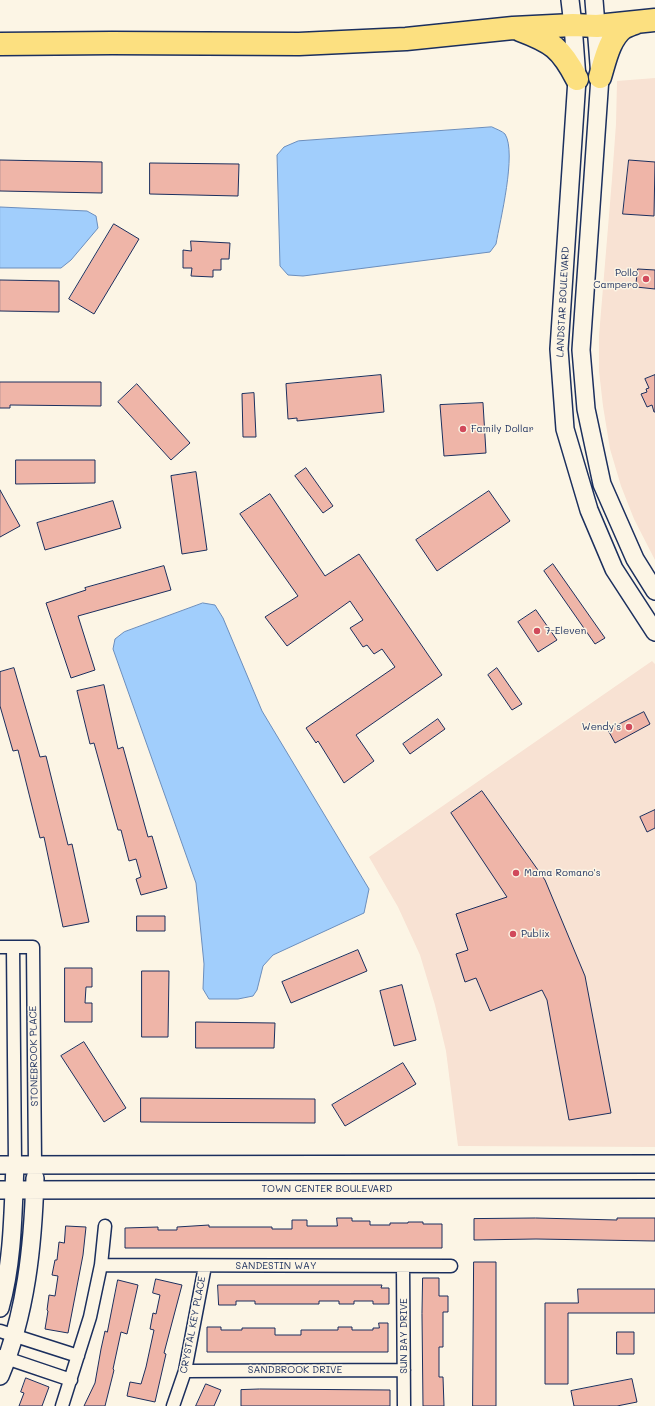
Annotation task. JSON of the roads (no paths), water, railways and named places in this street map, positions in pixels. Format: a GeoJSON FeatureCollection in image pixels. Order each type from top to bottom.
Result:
{"type":"FeatureCollection","features":[{"type":"Feature","properties":{"kind":"highway"},"geometry":{"type":"LineString","coordinates":[[0,44],[299,44],[406,39],[513,28],[573,25],[597,26],[645,21]]}},
{"type":"Feature","properties":{"kind":"highway"},"geometry":{"type":"LineString","coordinates":[[600,77],[609,50],[615,38],[623,29],[645,21]]}},
{"type":"Feature","properties":{"kind":"highway"},"geometry":{"type":"LineString","coordinates":[[513,28],[541,38],[549,43],[568,62],[577,79]]}},
{"type":"Feature","properties":{"kind":"main road","name":"LANDSTAR BOULEVARD"},"geometry":{"type":"LineString","coordinates":[[570,0],[577,79],[559,349],[565,428],[589,510],[614,568],[655,632]]}},
{"type":"Feature","properties":{"kind":"main road","name":"LANDSTAR BOULEVARD"},"geometry":{"type":"LineString","coordinates":[[594,0],[600,77],[581,350],[586,409],[602,484],[635,559],[655,591]]}},
{"type":"Feature","properties":{"kind":"main road"},"geometry":{"type":"LineString","coordinates":[[0,1308],[4,1292],[10,1250],[7,1164],[655,1164]]}},
{"type":"Feature","properties":{"kind":"main road"},"geometry":{"type":"LineString","coordinates":[[0,1376],[8,1333],[28,1272],[35,1164]]}},
{"type":"Feature","properties":{"kind":"main road"},"geometry":{"type":"LineString","coordinates":[[500,1164],[500,1189]]}},
{"type":"Feature","properties":{"kind":"main road","name":"TOWN CENTER BOULEVARD"},"geometry":{"type":"LineString","coordinates":[[7,1190],[655,1190]]}},
{"type":"Feature","properties":{"kind":"street"},"geometry":{"type":"LineString","coordinates":[[0,947],[13,947]]}},
{"type":"Feature","properties":{"kind":"street","name":"STONEBROOK PLACE"},"geometry":{"type":"LineString","coordinates":[[7,1164],[13,947],[33,947],[35,1164]]}},
{"type":"Feature","properties":{"kind":"street"},"geometry":{"type":"LineString","coordinates":[[62,1406],[90,1317],[101,1265],[105,1226]]}},
{"type":"Feature","properties":{"kind":"street","name":"SANDESTIN WAY"},"geometry":{"type":"LineString","coordinates":[[101,1265],[451,1266]]}},
{"type":"Feature","properties":{"kind":"street","name":"CRYSTAL KEY PLACE"},"geometry":{"type":"LineString","coordinates":[[173,1406],[185,1371],[205,1266]]}},
{"type":"Feature","properties":{"kind":"street","name":"SUN BAY DRIVE"},"geometry":{"type":"LineString","coordinates":[[403,1266],[404,1406]]}},
{"type":"Feature","properties":{"kind":"street"},"geometry":{"type":"LineString","coordinates":[[8,1333],[78,1356]]}},
{"type":"Feature","properties":{"kind":"street"},"geometry":{"type":"LineString","coordinates":[[4,1358],[71,1380]]}},
{"type":"Feature","properties":{"kind":"street","name":"SANDBROOK DRIVE"},"geometry":{"type":"LineString","coordinates":[[185,1371],[404,1370]]}},
{"type":"Feature","properties":{"kind":"water"},"geometry":{"type":"Polygon","coordinates":[[[492,127],[505,134],[508,143],[509,156],[504,204],[496,244],[490,252],[303,276],[288,275],[280,266],[277,155],[284,147],[298,141],[492,127]]]}},
{"type":"Feature","properties":{"kind":"water"},"geometry":{"type":"Polygon","coordinates":[[[0,207],[87,211],[96,216],[98,228],[71,260],[61,268],[0,268],[0,207]]]}},
{"type":"Feature","properties":{"kind":"water"},"geometry":{"type":"Polygon","coordinates":[[[203,603],[215,605],[223,618],[262,711],[369,889],[364,913],[273,955],[263,966],[257,990],[253,996],[238,999],[209,999],[203,989],[204,964],[196,883],[113,649],[115,639],[124,632],[203,603]]]}},
{"type":"Feature","properties":{"kind":"place","name":"Pollo Campero"},"geometry":{"type":"Point","coordinates":[646,279]}},
{"type":"Feature","properties":{"kind":"place","name":"Family Dollar"},"geometry":{"type":"Point","coordinates":[463,429]}},
{"type":"Feature","properties":{"kind":"place","name":"7-Eleven"},"geometry":{"type":"Point","coordinates":[537,631]}},
{"type":"Feature","properties":{"kind":"place","name":"Wendy's"},"geometry":{"type":"Point","coordinates":[629,727]}},
{"type":"Feature","properties":{"kind":"place","name":"Mama Romano's"},"geometry":{"type":"Point","coordinates":[516,873]}},
{"type":"Feature","properties":{"kind":"place","name":"Publix"},"geometry":{"type":"Point","coordinates":[513,934]}}]}
